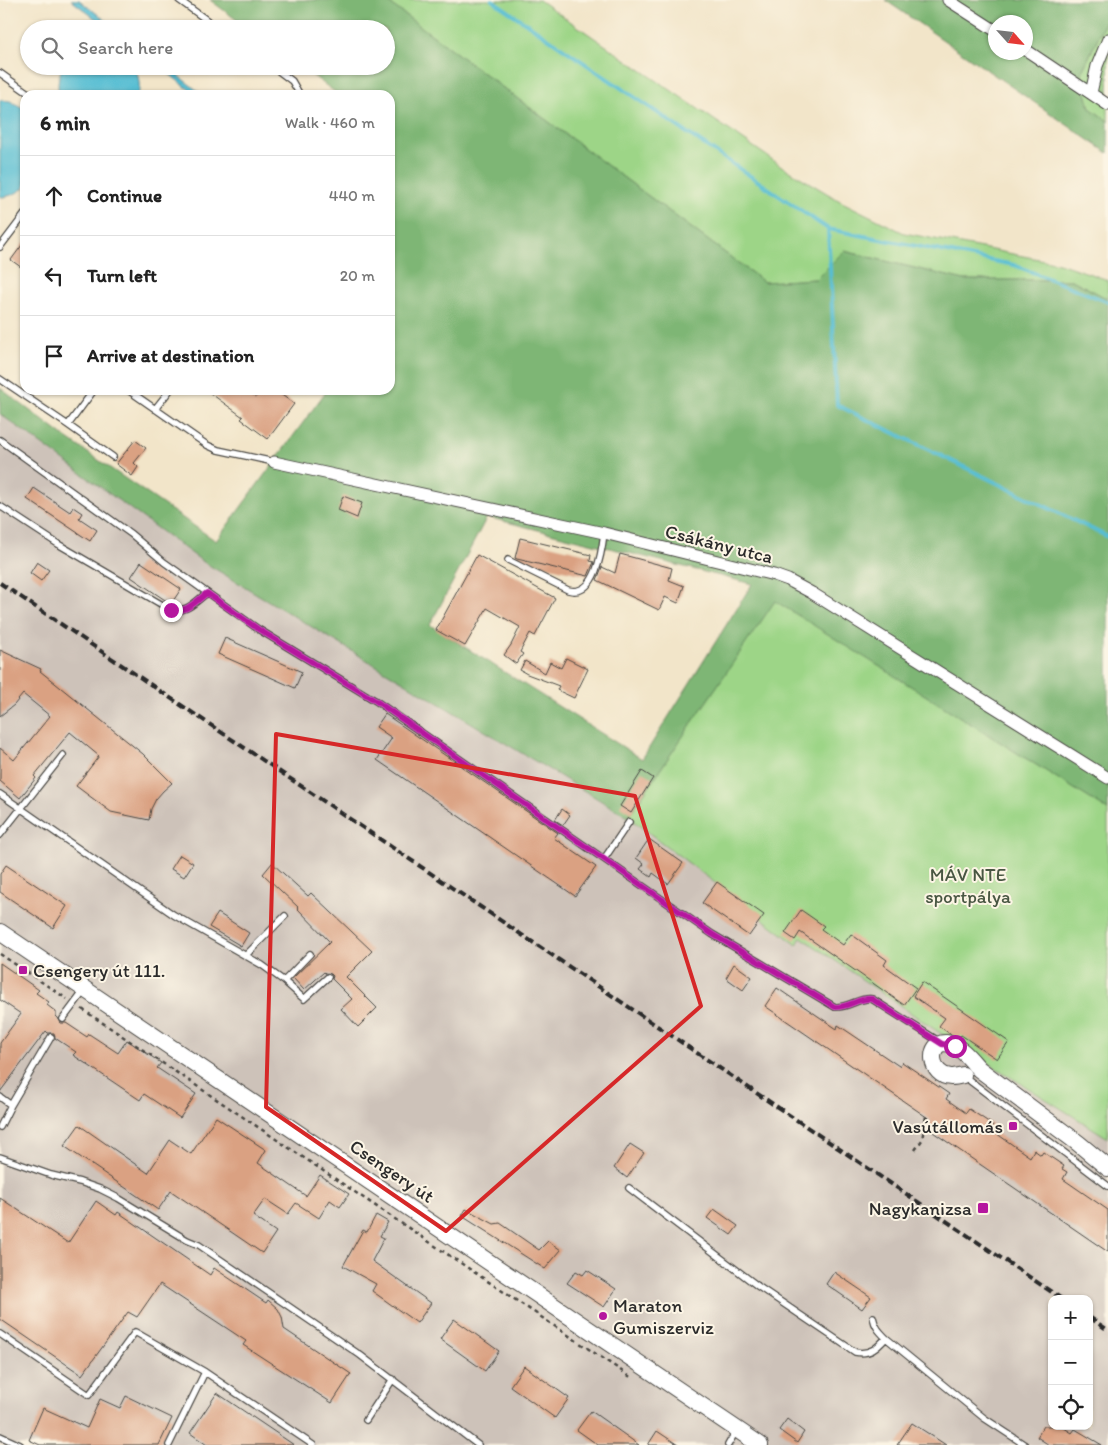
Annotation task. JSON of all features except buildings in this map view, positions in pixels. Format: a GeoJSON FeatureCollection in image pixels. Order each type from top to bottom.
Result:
{"type":"FeatureCollection","features":[{"type":"Feature","properties":{"kind":"main road","name":"Csengery út"},"geometry":{"type":"LineString","coordinates":[[0,932],[760,1445]]}},
{"type":"Feature","properties":{"kind":"main road"},"geometry":{"type":"LineString","coordinates":[[963,1075],[952,1077],[937,1071],[933,1060],[934,1052],[938,1046],[942,1044],[958,1048],[970,1058],[979,1070],[1078,1143],[1108,1168]]}},
{"type":"Feature","properties":{"kind":"street"},"geometry":{"type":"LineString","coordinates":[[948,0],[988,26]]}},
{"type":"Feature","properties":{"kind":"street"},"geometry":{"type":"LineString","coordinates":[[1091,93],[1097,66],[1108,39]]}},
{"type":"Feature","properties":{"kind":"street"},"geometry":{"type":"LineString","coordinates":[[1033,55],[1108,105]]}},
{"type":"Feature","properties":{"kind":"street","name":"Csákány utca"},"geometry":{"type":"LineString","coordinates":[[274,462],[604,533],[774,575],[793,582],[1108,778]]}},
{"type":"Feature","properties":{"kind":"street"},"geometry":{"type":"LineString","coordinates":[[963,1075],[979,1070]]}},
{"type":"Feature","properties":{"kind":"lane"},"geometry":{"type":"LineString","coordinates":[[179,0],[207,20]]}},
{"type":"Feature","properties":{"kind":"lane"},"geometry":{"type":"LineString","coordinates":[[0,73],[24,90]]}},
{"type":"Feature","properties":{"kind":"lane"},"geometry":{"type":"LineString","coordinates":[[284,75],[292,81],[297,90]]}},
{"type":"Feature","properties":{"kind":"lane"},"geometry":{"type":"LineString","coordinates":[[0,247],[20,221]]}},
{"type":"Feature","properties":{"kind":"lane"},"geometry":{"type":"LineString","coordinates":[[0,379],[20,393]]}},
{"type":"Feature","properties":{"kind":"lane"},"geometry":{"type":"LineString","coordinates":[[24,395],[113,457]]}},
{"type":"Feature","properties":{"kind":"lane"},"geometry":{"type":"LineString","coordinates":[[68,425],[90,395]]}},
{"type":"Feature","properties":{"kind":"lane"},"geometry":{"type":"LineString","coordinates":[[135,395],[207,445],[218,450],[274,462]]}},
{"type":"Feature","properties":{"kind":"lane"},"geometry":{"type":"LineString","coordinates":[[155,410],[166,395]]}},
{"type":"Feature","properties":{"kind":"lane"},"geometry":{"type":"LineString","coordinates":[[0,440],[131,534],[164,562],[258,629],[376,701],[712,934],[835,1007],[845,1006],[867,998],[872,999],[942,1044]]}},
{"type":"Feature","properties":{"kind":"lane"},"geometry":{"type":"LineString","coordinates":[[0,506],[58,544],[171,610],[179,612],[184,610],[207,593]]}},
{"type":"Feature","properties":{"kind":"lane"},"geometry":{"type":"LineString","coordinates":[[508,560],[568,590],[578,591],[588,584],[596,570],[604,533]]}},
{"type":"Feature","properties":{"kind":"lane"},"geometry":{"type":"LineString","coordinates":[[0,835],[63,755]]}},
{"type":"Feature","properties":{"kind":"lane"},"geometry":{"type":"LineString","coordinates":[[0,794],[174,915],[246,955],[284,981],[304,999],[328,977]]}},
{"type":"Feature","properties":{"kind":"lane"},"geometry":{"type":"LineString","coordinates":[[604,859],[629,822]]}},
{"type":"Feature","properties":{"kind":"lane"},"geometry":{"type":"LineString","coordinates":[[246,955],[285,916]]}},
{"type":"Feature","properties":{"kind":"lane"},"geometry":{"type":"LineString","coordinates":[[284,981],[310,954]]}},
{"type":"Feature","properties":{"kind":"lane"},"geometry":{"type":"LineString","coordinates":[[63,1019],[85,989]]}},
{"type":"Feature","properties":{"kind":"lane"},"geometry":{"type":"LineString","coordinates":[[0,1127],[51,1037]]}},
{"type":"Feature","properties":{"kind":"lane"},"geometry":{"type":"LineString","coordinates":[[963,1075],[1108,1186]]}},
{"type":"Feature","properties":{"kind":"lane"},"geometry":{"type":"LineString","coordinates":[[0,1097],[11,1105]]}},
{"type":"Feature","properties":{"kind":"lane"},"geometry":{"type":"LineString","coordinates":[[0,1157],[93,1187],[118,1198],[187,1240],[199,1245],[360,1355],[478,1445]]}},
{"type":"Feature","properties":{"kind":"lane"},"geometry":{"type":"LineString","coordinates":[[629,1188],[759,1287],[855,1352],[870,1352],[877,1348],[886,1338]]}},
{"type":"Feature","properties":{"kind":"lane"},"geometry":{"type":"LineString","coordinates":[[873,1317],[878,1330],[886,1338],[984,1418],[1025,1445]]}},
{"type":"Feature","properties":{"kind":"lane"},"geometry":{"type":"LineString","coordinates":[[0,1334],[89,1395],[135,1332],[205,1372],[313,1445]]}},
{"type":"Feature","properties":{"kind":"lane"},"geometry":{"type":"LineString","coordinates":[[169,1445],[205,1372]]}},
{"type":"Feature","properties":{"kind":"lane"},"geometry":{"type":"LineString","coordinates":[[366,1420],[393,1379]]}},
{"type":"Feature","properties":{"kind":"lane"},"geometry":{"type":"LineString","coordinates":[[728,1445],[737,1430]]}},
{"type":"Feature","properties":{"kind":"lane"},"geometry":{"type":"LineString","coordinates":[[0,1436],[20,1445]]}},
{"type":"Feature","properties":{"kind":"path"},"geometry":{"type":"LineString","coordinates":[[0,954],[638,1382]]}},
{"type":"Feature","properties":{"kind":"path"},"geometry":{"type":"LineString","coordinates":[[915,1150],[922,1140],[926,1116]]}},
{"type":"Feature","properties":{"kind":"highlighted area"},"geometry":{"type":"Polygon","coordinates":[[[276,734],[635,796],[701,1006],[446,1231],[266,1107],[276,734]]]}},
{"type":"Feature","properties":{"kind":"shaded area"},"geometry":{"type":"Polygon","coordinates":[[[0,414],[202,561],[628,817],[797,945],[801,937],[937,1031],[1108,1138],[1108,1445],[0,1445],[0,414]]]}},
{"type":"Feature","properties":{"kind":"green space"},"geometry":{"type":"Polygon","coordinates":[[[210,0],[385,0],[764,282],[816,279],[844,251],[964,280],[1072,280],[1108,299],[1108,810],[775,601],[628,817],[202,561],[0,414],[0,388],[65,437],[216,541],[323,395],[395,395],[395,90],[332,90],[312,75],[395,75],[395,20],[237,20],[210,0]],[[487,517],[430,625],[642,759],[752,584],[487,517]]]}},
{"type":"Feature","properties":{"kind":"green space"},"geometry":{"type":"Polygon","coordinates":[[[385,0],[539,0],[783,167],[840,201],[904,233],[1059,263],[1108,280],[1108,299],[1072,280],[964,280],[844,251],[816,279],[764,282],[385,0]]]}},
{"type":"Feature","properties":{"kind":"green space"},"geometry":{"type":"Polygon","coordinates":[[[885,0],[1108,0],[1108,16],[1081,74],[1090,108],[1108,121],[1108,153],[885,0]]]}},
{"type":"Feature","properties":{"kind":"green space"},"geometry":{"type":"Polygon","coordinates":[[[1108,16],[1108,121],[1090,108],[1081,74],[1108,16]]]}},
{"type":"Feature","properties":{"kind":"green space","name":"MÁV NTE sportpálya"},"geometry":{"type":"Polygon","coordinates":[[[775,600],[1108,810],[1108,1138],[937,1031],[801,937],[797,945],[628,817],[775,600]]]}},
{"type":"Feature","properties":{"kind":"water"},"geometry":{"type":"Polygon","coordinates":[[[71,0],[79,0],[105,20],[97,20],[71,0]]]}},
{"type":"Feature","properties":{"kind":"water"},"geometry":{"type":"Polygon","coordinates":[[[59,75],[137,75],[139,90],[58,90],[59,75]]]}},
{"type":"Feature","properties":{"kind":"water"},"geometry":{"type":"Polygon","coordinates":[[[170,75],[177,75],[197,90],[190,90],[170,75]]]}},
{"type":"Feature","properties":{"kind":"water"},"geometry":{"type":"Polygon","coordinates":[[[0,100],[10,101],[20,106],[20,190],[0,197],[0,100]]]}},
{"type":"Feature","properties":{"kind":"waterway"},"geometry":{"type":"LineString","coordinates":[[492,0],[828,229],[1014,265],[1108,302]]}},
{"type":"Feature","properties":{"kind":"waterway"},"geometry":{"type":"LineString","coordinates":[[828,229],[837,405],[1108,537]]}},
{"type":"Feature","properties":{"kind":"railway"},"geometry":{"type":"LineString","coordinates":[[0,583],[1056,1295]]}},
{"type":"Feature","properties":{"kind":"railway"},"geometry":{"type":"LineString","coordinates":[[1093,1320],[1108,1330]]}},
{"type":"Feature","properties":{"kind":"place","name":"Csengery út 111."},"geometry":{"type":"Point","coordinates":[23,970]}},
{"type":"Feature","properties":{"kind":"place","name":"Vasútállomás"},"geometry":{"type":"Point","coordinates":[1013,1126]}},
{"type":"Feature","properties":{"kind":"place","name":"Nagykanizsa"},"geometry":{"type":"Point","coordinates":[983,1208]}},
{"type":"Feature","properties":{"kind":"place","name":"Maraton Gumiszerviz"},"geometry":{"type":"Point","coordinates":[603,1316]}},
{"type":"Feature","properties":{"kind":"route"},"geometry":{"type":"LineString","coordinates":[[171,610],[179,612],[184,610],[207,593],[258,629],[376,701],[712,934],[835,1007],[845,1006],[867,998],[872,999],[942,1044],[946,1043],[955,1046]]}}]}
